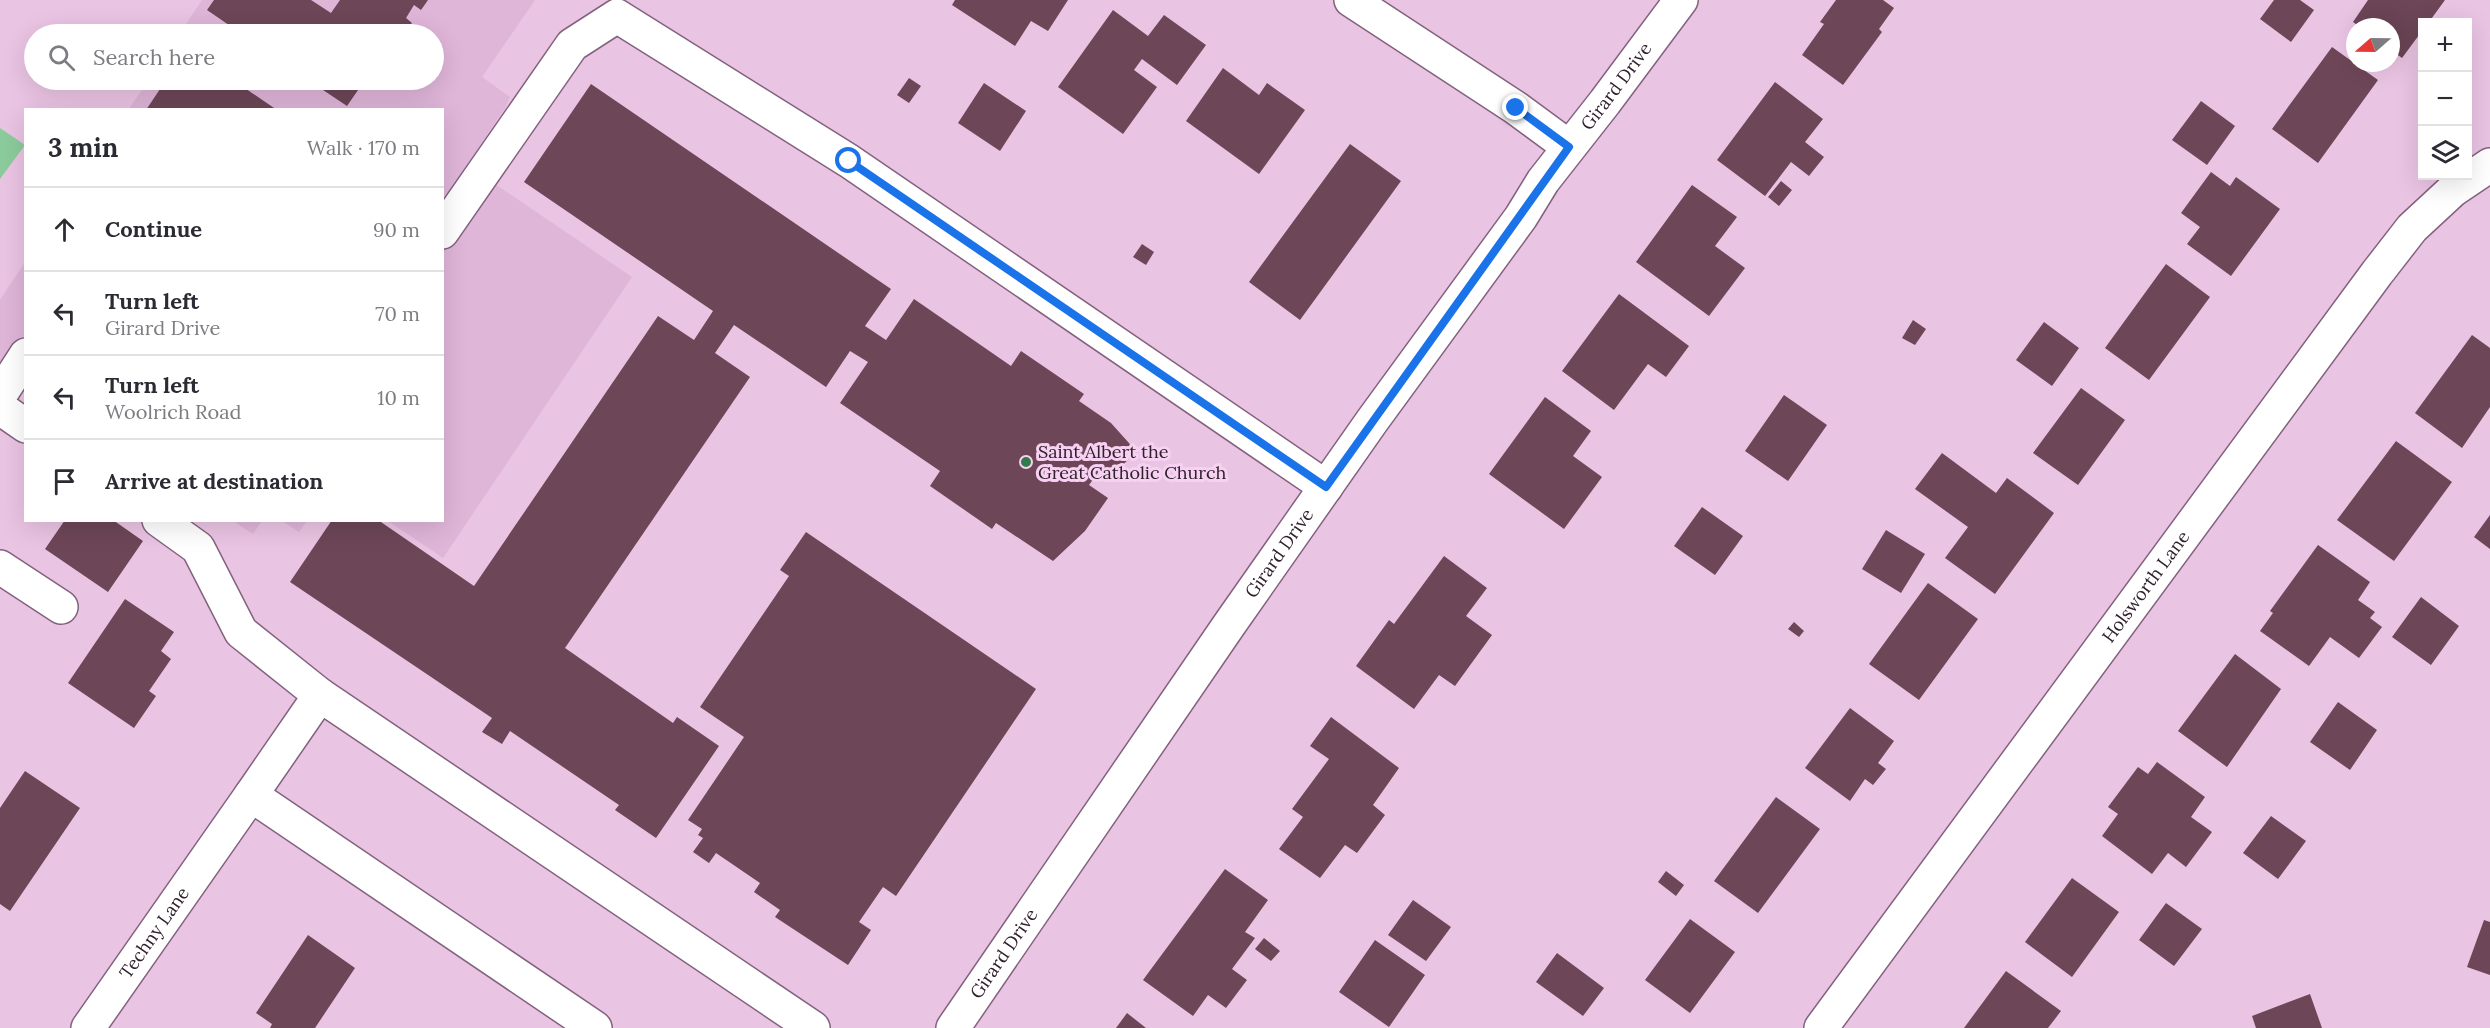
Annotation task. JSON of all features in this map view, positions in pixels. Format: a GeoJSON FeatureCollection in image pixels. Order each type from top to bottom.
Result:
{"type":"FeatureCollection","features":[{"type":"Feature","properties":{"kind":"street"},"geometry":{"type":"LineString","coordinates":[[1351,0],[1516,108],[1569,147]]}},
{"type":"Feature","properties":{"kind":"street","name":"Girard Drive"},"geometry":{"type":"LineString","coordinates":[[953,1028],[1326,487],[1569,147],[1681,0]]}},
{"type":"Feature","properties":{"kind":"street"},"geometry":{"type":"LineString","coordinates":[[444,229],[572,45],[617,16],[849,161],[1326,487]]}},
{"type":"Feature","properties":{"kind":"street","name":"Holsworth Lane"},"geometry":{"type":"LineString","coordinates":[[1821,1028],[2412,228],[2453,190],[2490,165]]}},
{"type":"Feature","properties":{"kind":"street"},"geometry":{"type":"LineString","coordinates":[[0,395],[24,358]]}},
{"type":"Feature","properties":{"kind":"street"},"geometry":{"type":"LineString","coordinates":[[0,408],[24,425]]}},
{"type":"Feature","properties":{"kind":"street"},"geometry":{"type":"LineString","coordinates":[[162,522],[198,548],[241,632],[320,694],[813,1028]]}},
{"type":"Feature","properties":{"kind":"street"},"geometry":{"type":"LineString","coordinates":[[0,567],[61,608]]}},
{"type":"Feature","properties":{"kind":"street","name":"Techny Lane"},"geometry":{"type":"LineString","coordinates":[[88,1028],[320,694]]}},
{"type":"Feature","properties":{"kind":"street"},"geometry":{"type":"LineString","coordinates":[[251,795],[595,1028]]}},
{"type":"Feature","properties":{"kind":"shaded area"},"geometry":{"type":"Polygon","coordinates":[[[202,0],[535,0],[482,77],[510,97],[467,165],[632,277],[443,558],[389,522],[444,522],[444,108],[129,108],[142,90],[444,90],[444,24],[186,24],[202,0]]]}},
{"type":"Feature","properties":{"kind":"shaded area"},"geometry":{"type":"Polygon","coordinates":[[[24,264],[24,379],[0,363],[0,300],[24,264]]]}},
{"type":"Feature","properties":{"kind":"shaded area"},"geometry":{"type":"Polygon","coordinates":[[[235,522],[261,522],[253,534],[235,522]]]}},
{"type":"Feature","properties":{"kind":"shaded area"},"geometry":{"type":"Polygon","coordinates":[[[284,522],[306,522],[299,532],[284,522]]]}},
{"type":"Feature","properties":{"kind":"green space"},"geometry":{"type":"Polygon","coordinates":[[[0,128],[24,146],[0,179],[0,128]]]}},
{"type":"Feature","properties":{"kind":"building"},"geometry":{"type":"Polygon","coordinates":[[[214,0],[311,0],[331,13],[340,0],[428,0],[421,10],[414,5],[406,18],[411,24],[227,24],[207,10],[214,0]]]}},
{"type":"Feature","properties":{"kind":"building"},"geometry":{"type":"Polygon","coordinates":[[[955,0],[1068,0],[1048,31],[1031,21],[1015,46],[952,5],[955,0]]]}},
{"type":"Feature","properties":{"kind":"building"},"geometry":{"type":"Polygon","coordinates":[[[1836,0],[1883,0],[1894,8],[1879,29],[1882,32],[1843,85],[1802,55],[1824,24],[1820,22],[1836,0]]]}},
{"type":"Feature","properties":{"kind":"building"},"geometry":{"type":"Polygon","coordinates":[[[2274,0],[2300,0],[2314,10],[2291,42],[2260,19],[2274,0]]]}},
{"type":"Feature","properties":{"kind":"building"},"geometry":{"type":"Polygon","coordinates":[[[2368,0],[2445,0],[2432,18],[2418,18],[2418,36],[2402,58],[2400,57],[2400,18],[2356,18],[2368,0]]]}},
{"type":"Feature","properties":{"kind":"building"},"geometry":{"type":"Polygon","coordinates":[[[1113,10],[1148,36],[1164,15],[1206,45],[1177,85],[1142,59],[1134,70],[1157,87],[1123,134],[1058,87],[1113,10]]]}},
{"type":"Feature","properties":{"kind":"building"},"geometry":{"type":"Polygon","coordinates":[[[2332,47],[2346,57],[2346,72],[2367,72],[2378,80],[2318,163],[2272,129],[2332,47]]]}},
{"type":"Feature","properties":{"kind":"building"},"geometry":{"type":"Polygon","coordinates":[[[1223,68],[1259,95],[1267,83],[1305,110],[1259,174],[1186,121],[1223,68]]]}},
{"type":"Feature","properties":{"kind":"building"},"geometry":{"type":"Polygon","coordinates":[[[909,78],[921,86],[909,103],[897,95],[909,78]]]}},
{"type":"Feature","properties":{"kind":"building"},"geometry":{"type":"Polygon","coordinates":[[[1775,82],[1823,119],[1805,142],[1824,157],[1809,176],[1791,162],[1765,196],[1717,160],[1775,82]]]}},
{"type":"Feature","properties":{"kind":"building"},"geometry":{"type":"Polygon","coordinates":[[[984,83],[1026,111],[1000,151],[958,123],[984,83]]]}},
{"type":"Feature","properties":{"kind":"building","name":"Saint Albert the Great Catholic Church"},"geometry":{"type":"Polygon","coordinates":[[[591,84],[891,289],[865,326],[886,340],[914,299],[1011,366],[1021,351],[1084,394],[1079,401],[1111,423],[1137,452],[1109,477],[1099,471],[1089,485],[1108,498],[1085,531],[1053,561],[996,523],[992,529],[930,486],[940,471],[840,403],[868,362],[850,351],[826,387],[734,325],[715,353],[750,377],[565,648],[673,723],[677,717],[719,746],[656,838],[615,810],[619,805],[510,731],[502,744],[482,732],[492,718],[290,582],[331,522],[381,522],[474,586],[658,316],[694,340],[713,311],[524,182],[591,84]]]}},
{"type":"Feature","properties":{"kind":"building"},"geometry":{"type":"Polygon","coordinates":[[[159,90],[248,90],[274,108],[147,108],[159,90]]]}},
{"type":"Feature","properties":{"kind":"building"},"geometry":{"type":"Polygon","coordinates":[[[323,90],[358,90],[347,106],[323,90]]]}},
{"type":"Feature","properties":{"kind":"building"},"geometry":{"type":"Polygon","coordinates":[[[2201,101],[2235,126],[2207,165],[2172,140],[2201,101]]]}},
{"type":"Feature","properties":{"kind":"building"},"geometry":{"type":"Polygon","coordinates":[[[1350,144],[1401,181],[1300,320],[1249,282],[1350,144]]]}},
{"type":"Feature","properties":{"kind":"building"},"geometry":{"type":"Polygon","coordinates":[[[2211,172],[2230,186],[2236,177],[2280,209],[2231,276],[2187,244],[2200,227],[2181,213],[2211,172]]]}},
{"type":"Feature","properties":{"kind":"building"},"geometry":{"type":"Polygon","coordinates":[[[1781,181],[1792,190],[1779,206],[1768,197],[1781,181]]]}},
{"type":"Feature","properties":{"kind":"building"},"geometry":{"type":"Polygon","coordinates":[[[1692,185],[1737,217],[1715,246],[1745,268],[1709,316],[1636,262],[1692,185]]]}},
{"type":"Feature","properties":{"kind":"building"},"geometry":{"type":"Polygon","coordinates":[[[1142,244],[1154,252],[1146,265],[1133,257],[1142,244]]]}},
{"type":"Feature","properties":{"kind":"building"},"geometry":{"type":"Polygon","coordinates":[[[2166,264],[2210,297],[2149,380],[2105,348],[2166,264]]]}},
{"type":"Feature","properties":{"kind":"building"},"geometry":{"type":"Polygon","coordinates":[[[1619,294],[1689,346],[1666,377],[1648,364],[1614,410],[1562,371],[1619,294]]]}},
{"type":"Feature","properties":{"kind":"building"},"geometry":{"type":"Polygon","coordinates":[[[1913,320],[1926,329],[1915,345],[1902,338],[1913,320]]]}},
{"type":"Feature","properties":{"kind":"building"},"geometry":{"type":"Polygon","coordinates":[[[2044,322],[2079,348],[2052,386],[2016,360],[2044,322]]]}},
{"type":"Feature","properties":{"kind":"building"},"geometry":{"type":"Polygon","coordinates":[[[2472,335],[2490,348],[2490,407],[2462,448],[2415,413],[2472,335]]]}},
{"type":"Feature","properties":{"kind":"building"},"geometry":{"type":"Polygon","coordinates":[[[2081,388],[2125,420],[2078,485],[2033,453],[2081,388]]]}},
{"type":"Feature","properties":{"kind":"building"},"geometry":{"type":"Polygon","coordinates":[[[1784,395],[1827,425],[1788,481],[1745,451],[1784,395]]]}},
{"type":"Feature","properties":{"kind":"building"},"geometry":{"type":"Polygon","coordinates":[[[1545,397],[1591,431],[1573,456],[1602,477],[1564,529],[1489,474],[1545,397]]]}},
{"type":"Feature","properties":{"kind":"building"},"geometry":{"type":"Polygon","coordinates":[[[2396,441],[2452,482],[2394,561],[2337,520],[2396,441]]]}},
{"type":"Feature","properties":{"kind":"building"},"geometry":{"type":"Polygon","coordinates":[[[1942,453],[1996,493],[2007,478],[2054,513],[1995,594],[1945,558],[1968,527],[1915,489],[1942,453]]]}},
{"type":"Feature","properties":{"kind":"building"},"geometry":{"type":"Polygon","coordinates":[[[1702,507],[1743,536],[1715,575],[1674,546],[1702,507]]]}},
{"type":"Feature","properties":{"kind":"building"},"geometry":{"type":"Polygon","coordinates":[[[2490,515],[2490,549],[2474,537],[2490,515]]]}},
{"type":"Feature","properties":{"kind":"building"},"geometry":{"type":"Polygon","coordinates":[[[64,522],[116,522],[143,541],[108,592],[45,549],[64,522]]]}},
{"type":"Feature","properties":{"kind":"building"},"geometry":{"type":"Polygon","coordinates":[[[1886,530],[1925,554],[1901,593],[1862,569],[1886,530]]]}},
{"type":"Feature","properties":{"kind":"building"},"geometry":{"type":"Polygon","coordinates":[[[806,532],[1036,689],[896,896],[883,887],[859,922],[871,930],[848,965],[775,917],[780,910],[754,892],[760,883],[716,853],[709,863],[693,852],[703,838],[698,835],[702,829],[688,820],[744,737],[700,707],[789,576],[780,570],[806,532]]]}},
{"type":"Feature","properties":{"kind":"building"},"geometry":{"type":"Polygon","coordinates":[[[2318,545],[2370,582],[2358,600],[2375,612],[2370,618],[2382,627],[2359,658],[2330,637],[2309,666],[2260,631],[2273,613],[2270,611],[2318,545]]]}},
{"type":"Feature","properties":{"kind":"building"},"geometry":{"type":"Polygon","coordinates":[[[1444,556],[1487,588],[1466,616],[1492,635],[1455,686],[1439,675],[1414,709],[1356,666],[1389,620],[1394,624],[1444,556]]]}},
{"type":"Feature","properties":{"kind":"building"},"geometry":{"type":"Polygon","coordinates":[[[1928,583],[1978,619],[1919,700],[1869,664],[1928,583]]]}},
{"type":"Feature","properties":{"kind":"building"},"geometry":{"type":"Polygon","coordinates":[[[2421,597],[2459,626],[2431,665],[2392,637],[2421,597]]]}},
{"type":"Feature","properties":{"kind":"building"},"geometry":{"type":"Polygon","coordinates":[[[125,599],[174,632],[161,651],[171,659],[149,691],[156,696],[134,728],[68,683],[125,599]]]}},
{"type":"Feature","properties":{"kind":"building"},"geometry":{"type":"Polygon","coordinates":[[[1794,622],[1804,631],[1799,637],[1788,629],[1794,622]]]}},
{"type":"Feature","properties":{"kind":"building"},"geometry":{"type":"Polygon","coordinates":[[[2235,654],[2281,689],[2227,767],[2178,731],[2235,654]]]}},
{"type":"Feature","properties":{"kind":"building"},"geometry":{"type":"Polygon","coordinates":[[[2338,702],[2377,730],[2350,770],[2310,742],[2338,702]]]}},
{"type":"Feature","properties":{"kind":"building"},"geometry":{"type":"Polygon","coordinates":[[[1850,708],[1894,741],[1878,763],[1886,769],[1873,785],[1865,779],[1850,801],[1805,768],[1850,708]]]}},
{"type":"Feature","properties":{"kind":"building"},"geometry":{"type":"Polygon","coordinates":[[[1331,717],[1399,768],[1373,805],[1385,815],[1357,853],[1345,845],[1320,878],[1279,849],[1303,817],[1292,809],[1329,759],[1310,746],[1331,717]]]}},
{"type":"Feature","properties":{"kind":"building"},"geometry":{"type":"Polygon","coordinates":[[[2157,762],[2205,797],[2191,817],[2212,832],[2186,867],[2168,853],[2152,874],[2102,836],[2118,814],[2108,807],[2138,767],[2148,774],[2157,762]]]}},
{"type":"Feature","properties":{"kind":"building"},"geometry":{"type":"Polygon","coordinates":[[[25,771],[80,808],[10,911],[0,904],[0,808],[25,771]]]}},
{"type":"Feature","properties":{"kind":"building"},"geometry":{"type":"Polygon","coordinates":[[[1776,797],[1820,829],[1758,913],[1714,881],[1776,797]]]}},
{"type":"Feature","properties":{"kind":"building"},"geometry":{"type":"Polygon","coordinates":[[[2271,816],[2306,841],[2278,879],[2243,853],[2271,816]]]}},
{"type":"Feature","properties":{"kind":"building"},"geometry":{"type":"Polygon","coordinates":[[[1225,869],[1268,900],[1245,932],[1255,938],[1232,969],[1247,980],[1226,1008],[1208,995],[1193,1016],[1143,980],[1225,869]]]}},
{"type":"Feature","properties":{"kind":"building"},"geometry":{"type":"Polygon","coordinates":[[[1666,871],[1684,885],[1676,896],[1658,882],[1666,871]]]}},
{"type":"Feature","properties":{"kind":"building"},"geometry":{"type":"Polygon","coordinates":[[[2072,878],[2119,912],[2072,977],[2025,942],[2072,878]]]}},
{"type":"Feature","properties":{"kind":"building"},"geometry":{"type":"Polygon","coordinates":[[[1413,900],[1451,927],[1426,961],[1388,935],[1413,900]]]}},
{"type":"Feature","properties":{"kind":"building"},"geometry":{"type":"Polygon","coordinates":[[[2166,903],[2202,929],[2174,966],[2139,940],[2166,903]]]}},
{"type":"Feature","properties":{"kind":"building"},"geometry":{"type":"Polygon","coordinates":[[[1690,919],[1735,952],[1690,1013],[1645,980],[1690,919]]]}},
{"type":"Feature","properties":{"kind":"building"},"geometry":{"type":"Polygon","coordinates":[[[2484,920],[2490,922],[2490,975],[2467,967],[2484,920]]]}},
{"type":"Feature","properties":{"kind":"building"},"geometry":{"type":"Polygon","coordinates":[[[308,935],[355,968],[315,1028],[270,1028],[272,1024],[256,1013],[308,935]]]}},
{"type":"Feature","properties":{"kind":"building"},"geometry":{"type":"Polygon","coordinates":[[[1264,938],[1280,951],[1271,961],[1255,949],[1264,938]]]}},
{"type":"Feature","properties":{"kind":"building"},"geometry":{"type":"Polygon","coordinates":[[[1375,940],[1425,975],[1389,1027],[1339,992],[1375,940]]]}},
{"type":"Feature","properties":{"kind":"building"},"geometry":{"type":"Polygon","coordinates":[[[1557,953],[1604,988],[1583,1016],[1536,982],[1557,953]]]}},
{"type":"Feature","properties":{"kind":"building"},"geometry":{"type":"Polygon","coordinates":[[[2006,971],[2061,1011],[2048,1028],[1964,1028],[2006,971]]]}},
{"type":"Feature","properties":{"kind":"building"},"geometry":{"type":"Polygon","coordinates":[[[2310,994],[2322,1028],[2256,1028],[2252,1016],[2310,994]]]}},
{"type":"Feature","properties":{"kind":"building"},"geometry":{"type":"Polygon","coordinates":[[[1127,1013],[1146,1028],[1116,1028],[1127,1013]]]}},
{"type":"Feature","properties":{"kind":"place","name":"Saint Albert the Great Catholic Church"},"geometry":{"type":"Point","coordinates":[1026,462]}},
{"type":"Feature","properties":{"kind":"route"},"geometry":{"type":"LineString","coordinates":[[849,161],[1326,487],[1569,147],[1516,108]]}}]}
